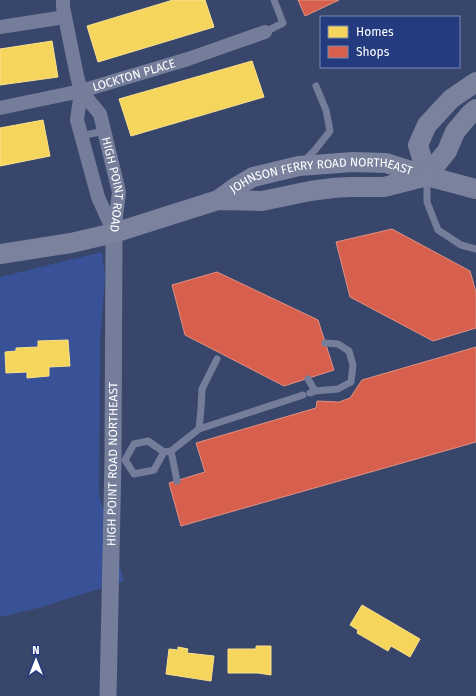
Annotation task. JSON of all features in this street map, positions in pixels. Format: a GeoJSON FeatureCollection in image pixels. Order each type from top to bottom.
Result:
{"type":"FeatureCollection","features":[{"type":"Feature","properties":{"kind":"main road"},"geometry":{"type":"LineString","coordinates":[[427,176],[418,146],[426,125],[451,99],[476,82]]}},
{"type":"Feature","properties":{"kind":"main road"},"geometry":{"type":"LineString","coordinates":[[427,176],[447,151],[455,132],[476,109]]}},
{"type":"Feature","properties":{"kind":"main road","name":"JOHNSON FERRY ROAD NORTHEAST"},"geometry":{"type":"LineString","coordinates":[[0,254],[71,243],[114,233],[218,200],[253,177],[299,166],[353,162],[386,163],[476,189]]}},
{"type":"Feature","properties":{"kind":"main road","name":"JOHNSON FERRY ROAD NORTHEAST"},"geometry":{"type":"LineString","coordinates":[[218,200],[262,201],[304,192],[333,188],[384,187],[427,176]]}},
{"type":"Feature","properties":{"kind":"street","name":"HIGH POINT ROAD"},"geometry":{"type":"LineString","coordinates":[[63,0],[63,7],[81,91],[77,120],[98,197],[114,233]]}},
{"type":"Feature","properties":{"kind":"street"},"geometry":{"type":"LineString","coordinates":[[0,27],[65,17]]}},
{"type":"Feature","properties":{"kind":"street","name":"LOCKTON PLACE"},"geometry":{"type":"LineString","coordinates":[[0,108],[81,91],[188,59],[266,32]]}},
{"type":"Feature","properties":{"kind":"street","name":"HIGH POINT ROAD"},"geometry":{"type":"LineString","coordinates":[[81,91],[100,114],[119,192],[114,233]]}},
{"type":"Feature","properties":{"kind":"street","name":"HIGH POINT ROAD NORTHEAST"},"geometry":{"type":"LineString","coordinates":[[108,696],[119,460],[114,233]]}},
{"type":"Feature","properties":{"kind":"lane"},"geometry":{"type":"LineString","coordinates":[[266,32],[283,23],[274,0]]}},
{"type":"Feature","properties":{"kind":"lane"},"geometry":{"type":"LineString","coordinates":[[299,166],[315,150],[330,131],[326,110],[316,86]]}},
{"type":"Feature","properties":{"kind":"lane"},"geometry":{"type":"LineString","coordinates":[[81,136],[104,131]]}},
{"type":"Feature","properties":{"kind":"lane"},"geometry":{"type":"LineString","coordinates":[[427,176],[427,202],[438,230],[462,245],[476,249]]}},
{"type":"Feature","properties":{"kind":"lane"},"geometry":{"type":"LineString","coordinates":[[177,481],[168,452],[148,441],[134,444],[119,460],[134,474],[154,470],[168,452],[198,429],[309,393],[338,389],[350,382],[353,365],[349,351],[338,344],[325,342]]}},
{"type":"Feature","properties":{"kind":"lane"},"geometry":{"type":"LineString","coordinates":[[198,429],[202,389],[217,359]]}},
{"type":"Feature","properties":{"kind":"lane"},"geometry":{"type":"LineString","coordinates":[[308,378],[309,393]]}},
{"type":"Feature","properties":{"kind":"shaded area"},"geometry":{"type":"Polygon","coordinates":[[[102,252],[105,277],[100,341],[99,495],[124,581],[38,608],[0,617],[0,277],[102,252]]]}},
{"type":"Feature","properties":{"kind":"building: Homes"},"geometry":{"type":"Polygon","coordinates":[[[173,0],[205,0],[214,27],[98,62],[87,26],[173,0]]]}},
{"type":"Feature","properties":{"kind":"building: Homes"},"geometry":{"type":"Polygon","coordinates":[[[52,41],[58,77],[0,85],[0,49],[52,41]]]}},
{"type":"Feature","properties":{"kind":"building: Homes"},"geometry":{"type":"Polygon","coordinates":[[[252,61],[264,97],[131,136],[119,99],[252,61]]]}},
{"type":"Feature","properties":{"kind":"building: Homes"},"geometry":{"type":"Polygon","coordinates":[[[43,120],[50,156],[0,166],[0,128],[43,120]]]}},
{"type":"Feature","properties":{"kind":"building: Homes"},"geometry":{"type":"Polygon","coordinates":[[[68,340],[70,366],[49,367],[49,376],[27,378],[27,372],[6,373],[5,352],[16,351],[16,348],[38,347],[38,341],[68,340]]]}},
{"type":"Feature","properties":{"kind":"building: Homes"},"geometry":{"type":"Polygon","coordinates":[[[362,605],[420,639],[410,657],[391,646],[388,651],[357,633],[358,630],[350,625],[362,605]]]}},
{"type":"Feature","properties":{"kind":"building: Homes"},"geometry":{"type":"Polygon","coordinates":[[[256,646],[271,646],[271,675],[258,673],[228,673],[228,649],[256,649],[256,646]]]}},
{"type":"Feature","properties":{"kind":"building: Homes"},"geometry":{"type":"Polygon","coordinates":[[[178,647],[188,649],[187,653],[214,656],[211,681],[166,674],[169,649],[178,650],[178,647]]]}},
{"type":"Feature","properties":{"kind":"building: Shops"},"geometry":{"type":"Polygon","coordinates":[[[298,0],[339,0],[305,16],[298,0]]]}},
{"type":"Feature","properties":{"kind":"building: Shops"},"geometry":{"type":"Polygon","coordinates":[[[392,229],[470,271],[476,292],[476,328],[433,341],[350,297],[336,242],[392,229]]]}},
{"type":"Feature","properties":{"kind":"building: Shops"},"geometry":{"type":"Polygon","coordinates":[[[217,272],[318,320],[334,370],[284,386],[185,335],[172,285],[217,272]]]}},
{"type":"Feature","properties":{"kind":"building: Shops"},"geometry":{"type":"Polygon","coordinates":[[[476,347],[476,442],[181,526],[169,483],[205,472],[196,443],[316,408],[317,401],[339,402],[350,398],[362,380],[476,347]]]}}]}
